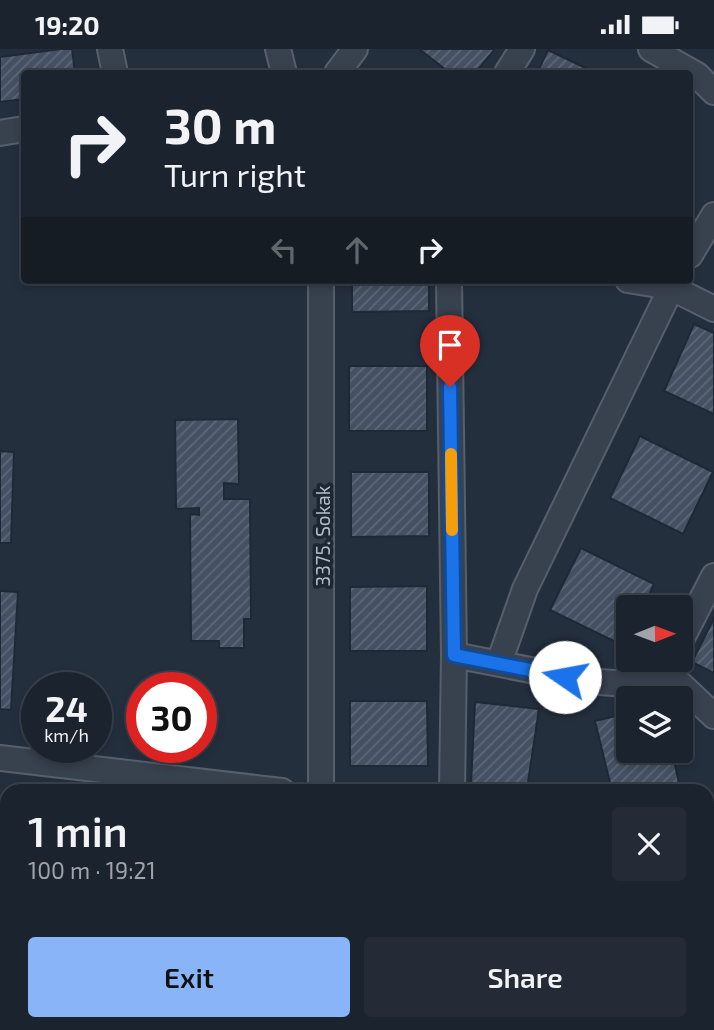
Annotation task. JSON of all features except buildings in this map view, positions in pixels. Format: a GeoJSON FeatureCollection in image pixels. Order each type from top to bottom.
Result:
{"type":"FeatureCollection","features":[{"type":"Feature","properties":{"kind":"street"},"geometry":{"type":"LineString","coordinates":[[110,49],[114,70]]}},
{"type":"Feature","properties":{"kind":"street"},"geometry":{"type":"LineString","coordinates":[[278,49],[283,70]]}},
{"type":"Feature","properties":{"kind":"street"},"geometry":{"type":"LineString","coordinates":[[339,70],[355,49]]}},
{"type":"Feature","properties":{"kind":"street"},"geometry":{"type":"LineString","coordinates":[[509,70],[522,49]]}},
{"type":"Feature","properties":{"kind":"street"},"geometry":{"type":"LineString","coordinates":[[651,49],[687,70]]}},
{"type":"Feature","properties":{"kind":"street"},"geometry":{"type":"LineString","coordinates":[[693,73],[714,92]]}},
{"type":"Feature","properties":{"kind":"street"},"geometry":{"type":"LineString","coordinates":[[0,133],[21,130]]}},
{"type":"Feature","properties":{"kind":"street"},"geometry":{"type":"LineString","coordinates":[[693,250],[714,215]]}},
{"type":"Feature","properties":{"kind":"street","name":"3375. Sokak"},"geometry":{"type":"LineString","coordinates":[[321,284],[321,784]]}},
{"type":"Feature","properties":{"kind":"street"},"geometry":{"type":"LineString","coordinates":[[449,284],[454,655],[452,784]]}},
{"type":"Feature","properties":{"kind":"street"},"geometry":{"type":"LineString","coordinates":[[499,663],[525,589],[673,284],[714,309]]}},
{"type":"Feature","properties":{"kind":"street"},"geometry":{"type":"LineString","coordinates":[[693,617],[714,576]]}},
{"type":"Feature","properties":{"kind":"street"},"geometry":{"type":"LineString","coordinates":[[454,655],[586,681],[628,684],[653,672]]}},
{"type":"Feature","properties":{"kind":"street"},"geometry":{"type":"LineString","coordinates":[[674,672],[714,716]]}},
{"type":"Feature","properties":{"kind":"street"},"geometry":{"type":"LineString","coordinates":[[0,758],[100,781],[154,784]]}},
{"type":"Feature","properties":{"kind":"slow traffic"},"geometry":{"type":"LineString","coordinates":[[451,454],[452,530]]}},
{"type":"Feature","properties":{"kind":"route"},"geometry":{"type":"LineString","coordinates":[[450,387],[454,655],[565,677]]}}]}
